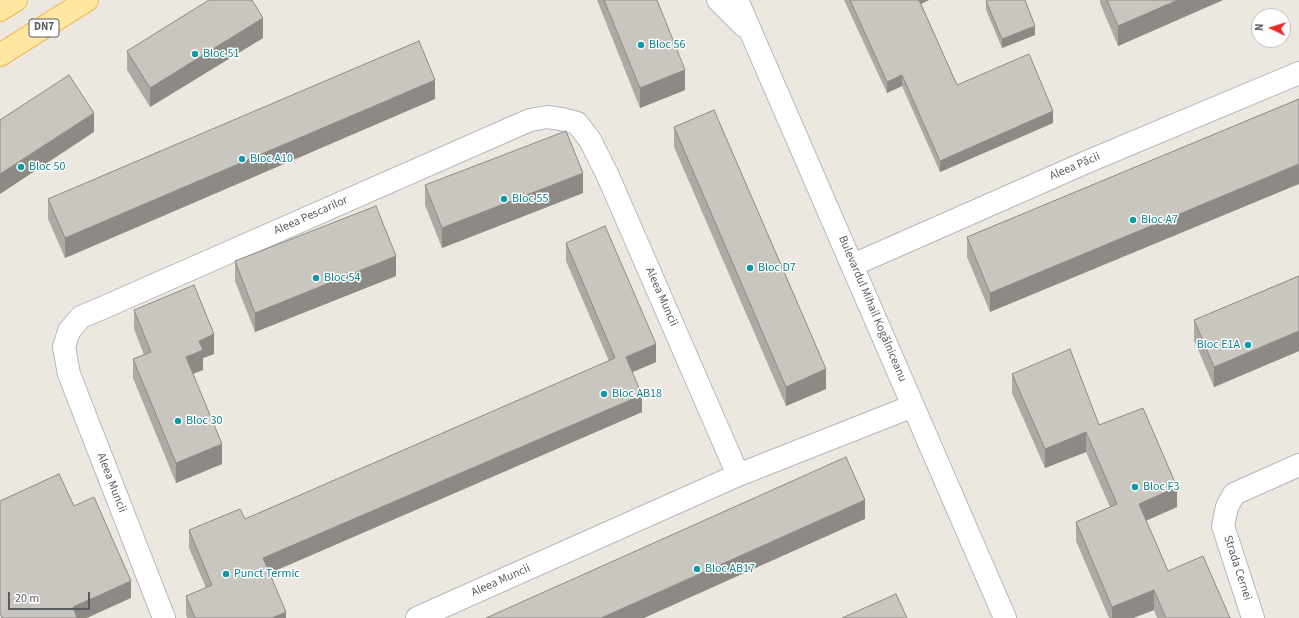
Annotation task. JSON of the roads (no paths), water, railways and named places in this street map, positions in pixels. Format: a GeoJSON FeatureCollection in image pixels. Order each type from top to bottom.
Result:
{"type":"FeatureCollection","features":[{"type":"Feature","properties":{"kind":"main road"},"geometry":{"type":"LineString","coordinates":[[0,10],[16,0]]}},
{"type":"Feature","properties":{"kind":"main road","name":"DN7"},"geometry":{"type":"LineString","coordinates":[[0,55],[87,0]]}},
{"type":"Feature","properties":{"kind":"street"},"geometry":{"type":"LineString","coordinates":[[718,0],[753,34]]}},
{"type":"Feature","properties":{"kind":"street","name":"Bulevardul Mihail Kogălniceanu"},"geometry":{"type":"LineString","coordinates":[[737,0],[1005,618]]}},
{"type":"Feature","properties":{"kind":"street","name":"Aleea Păcii"},"geometry":{"type":"LineString","coordinates":[[853,265],[1090,161],[1299,73]]}},
{"type":"Feature","properties":{"kind":"street","name":"Aleea Pescarilor"},"geometry":{"type":"LineString","coordinates":[[64,347],[69,331],[81,317],[530,120],[546,117],[577,123]]}},
{"type":"Feature","properties":{"kind":"street","name":"Aleea Muncii"},"geometry":{"type":"LineString","coordinates":[[577,123],[590,140],[608,176],[738,474]]}},
{"type":"Feature","properties":{"kind":"street","name":"Aleea Muncii"},"geometry":{"type":"LineString","coordinates":[[64,347],[68,374],[164,618]]}},
{"type":"Feature","properties":{"kind":"street","name":"Aleea Muncii"},"geometry":{"type":"LineString","coordinates":[[417,618],[738,474],[913,406]]}},
{"type":"Feature","properties":{"kind":"street","name":"Strada Cernei"},"geometry":{"type":"LineString","coordinates":[[1253,618],[1223,526],[1227,508],[1234,494],[1299,465]]}},
{"type":"Feature","properties":{"kind":"place","name":"Bloc 56"},"geometry":{"type":"Point","coordinates":[641,45]}},
{"type":"Feature","properties":{"kind":"place","name":"Bloc 51"},"geometry":{"type":"Point","coordinates":[195,54]}},
{"type":"Feature","properties":{"kind":"place","name":"Bloc A10"},"geometry":{"type":"Point","coordinates":[242,159]}},
{"type":"Feature","properties":{"kind":"place","name":"Bloc 50"},"geometry":{"type":"Point","coordinates":[21,167]}},
{"type":"Feature","properties":{"kind":"place","name":"Bloc 55"},"geometry":{"type":"Point","coordinates":[504,199]}},
{"type":"Feature","properties":{"kind":"place","name":"Bloc A7"},"geometry":{"type":"Point","coordinates":[1133,220]}},
{"type":"Feature","properties":{"kind":"place","name":"Bloc D7"},"geometry":{"type":"Point","coordinates":[750,268]}},
{"type":"Feature","properties":{"kind":"place","name":"Bloc 54"},"geometry":{"type":"Point","coordinates":[316,278]}},
{"type":"Feature","properties":{"kind":"place","name":"Bloc E1A"},"geometry":{"type":"Point","coordinates":[1248,345]}},
{"type":"Feature","properties":{"kind":"place","name":"Bloc AB18"},"geometry":{"type":"Point","coordinates":[604,394]}},
{"type":"Feature","properties":{"kind":"place","name":"Bloc 30"},"geometry":{"type":"Point","coordinates":[178,421]}},
{"type":"Feature","properties":{"kind":"place","name":"Bloc F3"},"geometry":{"type":"Point","coordinates":[1135,487]}},
{"type":"Feature","properties":{"kind":"place","name":"Bloc AB17"},"geometry":{"type":"Point","coordinates":[697,569]}},
{"type":"Feature","properties":{"kind":"place","name":"Punct Termic"},"geometry":{"type":"Point","coordinates":[226,574]}}]}
